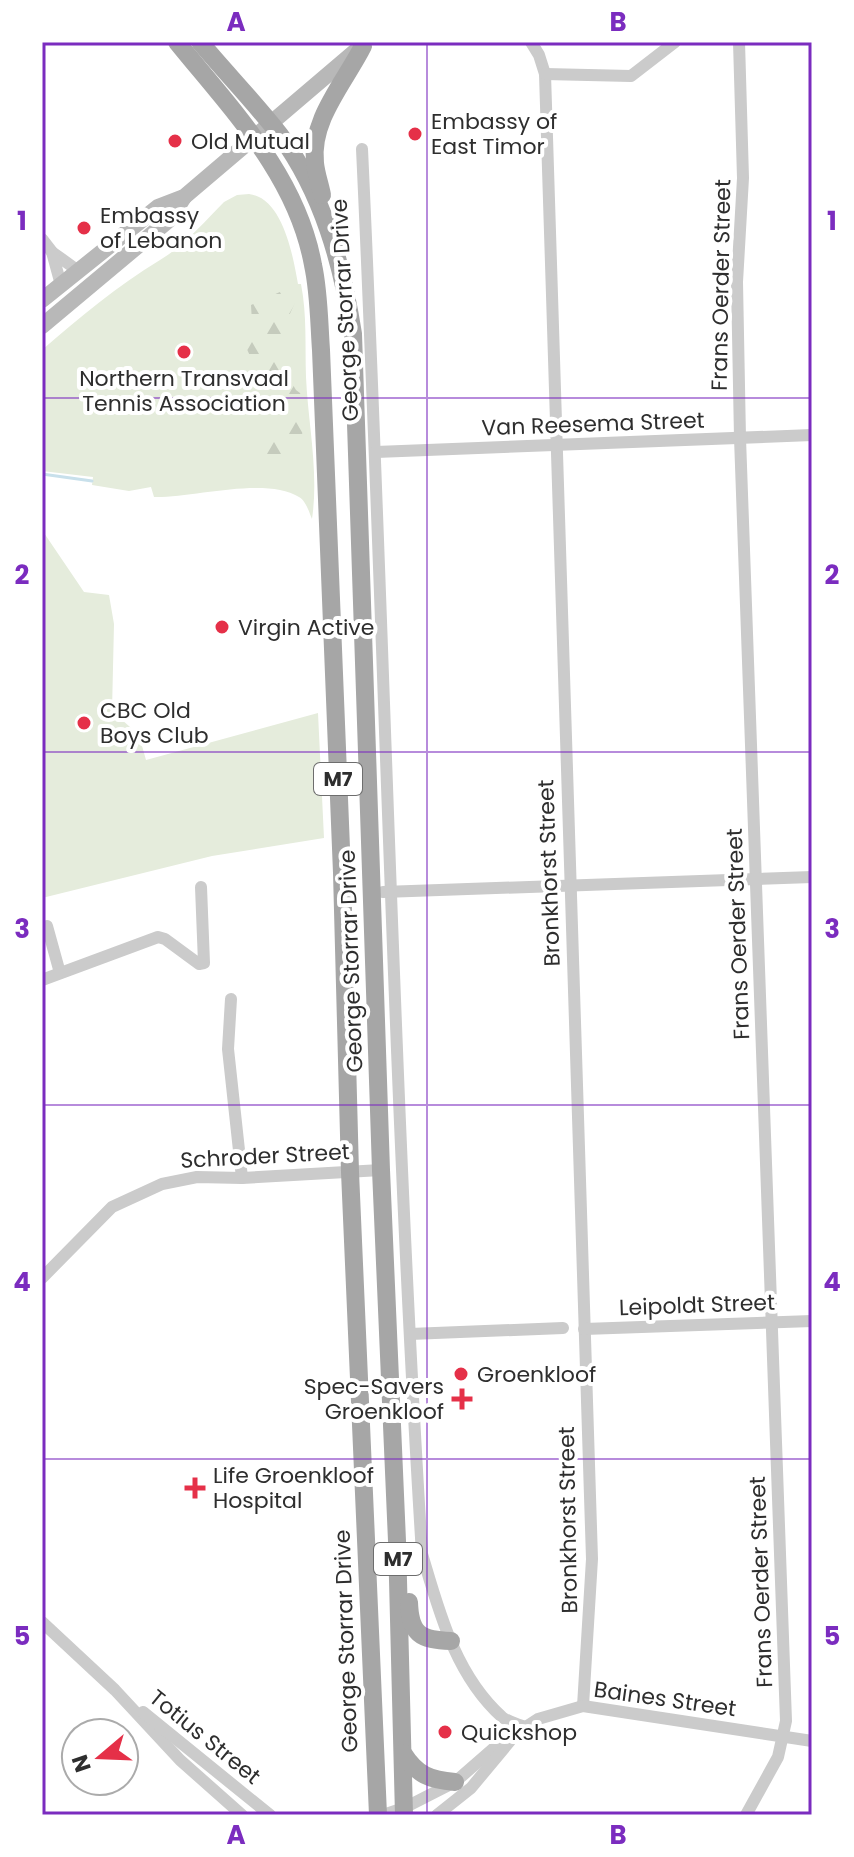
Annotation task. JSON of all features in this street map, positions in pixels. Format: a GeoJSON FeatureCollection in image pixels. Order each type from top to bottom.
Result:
{"type":"FeatureCollection","features":[{"type":"Feature","properties":{"kind":"main road","name":"M7"},"geometry":{"type":"LineString","coordinates":[[177,42],[255,136]]}},
{"type":"Feature","properties":{"kind":"main road","name":"M7"},"geometry":{"type":"LineString","coordinates":[[200,42],[270,123]]}},
{"type":"Feature","properties":{"kind":"main road"},"geometry":{"type":"LineString","coordinates":[[42,326],[170,219],[184,197],[365,44]]}},
{"type":"Feature","properties":{"kind":"main road"},"geometry":{"type":"LineString","coordinates":[[328,226],[315,164],[316,142],[322,120],[365,44]]}},
{"type":"Feature","properties":{"kind":"main road","name":"George Storrar Drive"},"geometry":{"type":"LineString","coordinates":[[270,123],[304,175],[328,226],[345,285],[353,334],[368,730],[382,892],[381,1170],[397,1541],[404,1812]]}},
{"type":"Feature","properties":{"kind":"main road","name":"George Storrar Drive"},"geometry":{"type":"LineString","coordinates":[[255,136],[290,195],[314,265],[321,350],[342,873],[350,1172],[380,1815]]}},
{"type":"Feature","properties":{"kind":"main road"},"geometry":{"type":"LineString","coordinates":[[42,300],[158,207],[184,197]]}},
{"type":"Feature","properties":{"kind":"main road"},"geometry":{"type":"LineString","coordinates":[[335,712],[354,702],[367,687]]}},
{"type":"Feature","properties":{"kind":"main road"},"geometry":{"type":"LineString","coordinates":[[335,712],[356,717],[368,730]]}},
{"type":"Feature","properties":{"kind":"main road"},"geometry":{"type":"LineString","coordinates":[[342,873],[353,887],[382,892]]}},
{"type":"Feature","properties":{"kind":"main road"},"geometry":{"type":"LineString","coordinates":[[346,1013],[354,990],[351,911],[382,892]]}},
{"type":"Feature","properties":{"kind":"main road"},"geometry":{"type":"LineString","coordinates":[[397,1541],[406,1561],[409,1614],[414,1628],[426,1639],[451,1641]]}},
{"type":"Feature","properties":{"kind":"main road"},"geometry":{"type":"LineString","coordinates":[[403,1753],[418,1772],[438,1781],[455,1782]]}},
{"type":"Feature","properties":{"kind":"street","name":"Bronkhorst Street"},"geometry":{"type":"LineString","coordinates":[[531,42],[545,74],[592,1559],[583,1706]]}},
{"type":"Feature","properties":{"kind":"street"},"geometry":{"type":"LineString","coordinates":[[545,74],[631,76],[675,42]]}},
{"type":"Feature","properties":{"kind":"street","name":"Frans Oerder Street"},"geometry":{"type":"LineString","coordinates":[[739,42],[743,178],[737,282],[740,438],[786,1721],[785,1737],[778,1757],[746,1815]]}},
{"type":"Feature","properties":{"kind":"street","name":"George Storrar Drive"},"geometry":{"type":"LineString","coordinates":[[362,149],[376,452],[382,892],[422,1554],[451,1641],[467,1673],[501,1715],[521,1729]]}},
{"type":"Feature","properties":{"kind":"street"},"geometry":{"type":"LineString","coordinates":[[42,239],[52,252],[77,270]]}},
{"type":"Feature","properties":{"kind":"street"},"geometry":{"type":"LineString","coordinates":[[52,252],[61,285]]}},
{"type":"Feature","properties":{"kind":"street","name":"Van Reesema Street"},"geometry":{"type":"LineString","coordinates":[[376,452],[812,435]]}},
{"type":"Feature","properties":{"kind":"street"},"geometry":{"type":"LineString","coordinates":[[382,892],[812,877]]}},
{"type":"Feature","properties":{"kind":"street"},"geometry":{"type":"LineString","coordinates":[[42,980],[158,937],[199,964],[204,963],[201,887]]}},
{"type":"Feature","properties":{"kind":"street"},"geometry":{"type":"LineString","coordinates":[[47,926],[60,973]]}},
{"type":"Feature","properties":{"kind":"street"},"geometry":{"type":"LineString","coordinates":[[231,999],[228,1049],[242,1178]]}},
{"type":"Feature","properties":{"kind":"street","name":"Schroder Street"},"geometry":{"type":"LineString","coordinates":[[42,1278],[112,1207],[174,1180],[381,1170]]}},
{"type":"Feature","properties":{"kind":"street","name":"Leipoldt Street"},"geometry":{"type":"LineString","coordinates":[[584,1329],[812,1321]]}},
{"type":"Feature","properties":{"kind":"street"},"geometry":{"type":"LineString","coordinates":[[410,1334],[563,1328]]}},
{"type":"Feature","properties":{"kind":"street","name":"Totius Street"},"geometry":{"type":"LineString","coordinates":[[42,1622],[115,1690],[180,1760],[242,1815]]}},
{"type":"Feature","properties":{"kind":"street","name":"Totius Street"},"geometry":{"type":"LineString","coordinates":[[115,1690],[267,1813]]}},
{"type":"Feature","properties":{"kind":"street","name":"Baines Street"},"geometry":{"type":"LineString","coordinates":[[380,1815],[404,1812],[455,1782],[521,1729],[553,1713],[583,1706],[812,1741]]}},
{"type":"Feature","properties":{"kind":"street","name":"Baines Street"},"geometry":{"type":"LineString","coordinates":[[437,1815],[471,1788],[521,1729]]}},
{"type":"Feature","properties":{"kind":"street"},"geometry":{"type":"LineString","coordinates":[[242,1794],[242,1815],[267,1813]]}},
{"type":"Feature","properties":{"kind":"green space","name":"Northern Transvaal Tennis Association"},"geometry":{"type":"Polygon","coordinates":[[[249,194],[261,198],[278,217],[289,244],[298,284],[301,284],[314,466],[312,519],[301,499],[285,491],[249,488],[154,497],[151,487],[129,491],[92,485],[93,477],[42,471],[42,350],[114,291],[177,248],[224,202],[237,195],[249,194]]]}},
{"type":"Feature","properties":{"kind":"green space"},"geometry":{"type":"Polygon","coordinates":[[[293,286],[297,298],[279,338],[291,359],[287,375],[303,401],[305,424],[292,452],[268,458],[258,451],[260,440],[283,430],[246,347],[253,340],[251,305],[293,286]]]}},
{"type":"Feature","properties":{"kind":"green space","name":"CBC Old Boys Club"},"geometry":{"type":"Polygon","coordinates":[[[42,530],[84,592],[109,595],[114,624],[112,711],[139,735],[146,760],[318,713],[324,838],[212,856],[42,898],[42,530]]]}},
{"type":"Feature","properties":{"kind":"waterway"},"geometry":{"type":"LineString","coordinates":[[42,474],[92,481]]}},
{"type":"Feature","properties":{"kind":"place","name":"Embassy of East Timor"},"geometry":{"type":"Point","coordinates":[415,134]}},
{"type":"Feature","properties":{"kind":"place","name":"Old Mutual"},"geometry":{"type":"Point","coordinates":[175,141]}},
{"type":"Feature","properties":{"kind":"place","name":"Embassy of Lebanon"},"geometry":{"type":"Point","coordinates":[84,228]}},
{"type":"Feature","properties":{"kind":"place","name":"Northern Transvaal Tennis Association"},"geometry":{"type":"Point","coordinates":[184,352]}},
{"type":"Feature","properties":{"kind":"place","name":"Virgin Active"},"geometry":{"type":"Point","coordinates":[222,627]}},
{"type":"Feature","properties":{"kind":"place","name":"CBC Old Boys Club"},"geometry":{"type":"Point","coordinates":[84,723]}},
{"type":"Feature","properties":{"kind":"place","name":"Groenkloof"},"geometry":{"type":"Point","coordinates":[461,1374]}},
{"type":"Feature","properties":{"kind":"place","name":"Spec-Savers Groenkloof"},"geometry":{"type":"Point","coordinates":[462,1399]}},
{"type":"Feature","properties":{"kind":"place","name":"Life Groenkloof Hospital"},"geometry":{"type":"Point","coordinates":[195,1488]}},
{"type":"Feature","properties":{"kind":"place","name":"Quickshop"},"geometry":{"type":"Point","coordinates":[445,1732]}}]}
